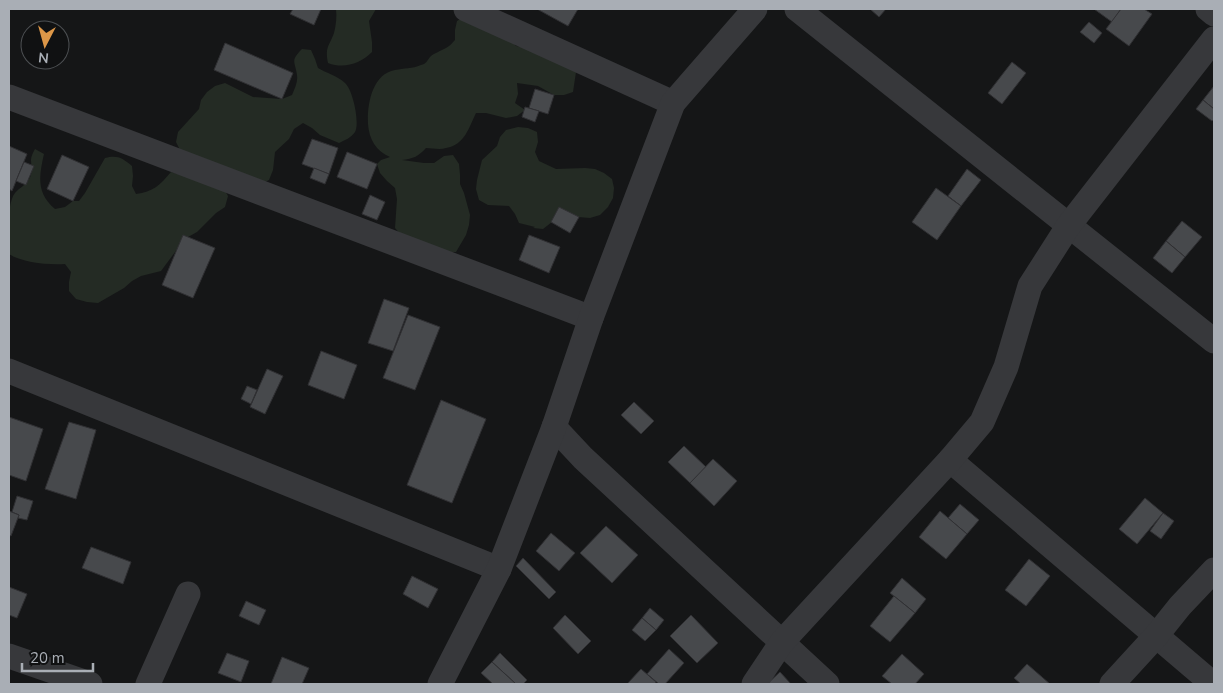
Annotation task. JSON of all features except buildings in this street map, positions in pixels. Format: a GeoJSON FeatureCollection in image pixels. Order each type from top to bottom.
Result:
{"type":"FeatureCollection","features":[{"type":"Feature","properties":{"kind":"street"},"geometry":{"type":"LineString","coordinates":[[466,9],[673,103]]}},
{"type":"Feature","properties":{"kind":"street"},"geometry":{"type":"LineString","coordinates":[[440,684],[499,569],[554,427],[591,318],[673,103],[755,9]]}},
{"type":"Feature","properties":{"kind":"street"},"geometry":{"type":"LineString","coordinates":[[798,9],[1214,341]]}},
{"type":"Feature","properties":{"kind":"street"},"geometry":{"type":"LineString","coordinates":[[1208,9],[1214,14]]}},
{"type":"Feature","properties":{"kind":"street"},"geometry":{"type":"LineString","coordinates":[[754,684],[782,642],[950,460],[982,422],[1006,367],[1030,286],[1069,225],[1214,39]]}},
{"type":"Feature","properties":{"kind":"street"},"geometry":{"type":"LineString","coordinates":[[9,97],[591,318]]}},
{"type":"Feature","properties":{"kind":"street"},"geometry":{"type":"LineString","coordinates":[[9,371],[499,569]]}},
{"type":"Feature","properties":{"kind":"street"},"geometry":{"type":"LineString","coordinates":[[554,427],[583,458],[828,684]]}},
{"type":"Feature","properties":{"kind":"street"},"geometry":{"type":"LineString","coordinates":[[950,460],[1213,684]]}},
{"type":"Feature","properties":{"kind":"street"},"geometry":{"type":"LineString","coordinates":[[1112,684],[1214,570]]}},
{"type":"Feature","properties":{"kind":"street"},"geometry":{"type":"LineString","coordinates":[[148,684],[188,594]]}},
{"type":"Feature","properties":{"kind":"street"},"geometry":{"type":"LineString","coordinates":[[9,656],[90,684]]}},
{"type":"Feature","properties":{"kind":"shaded area"},"geometry":{"type":"Polygon","coordinates":[[[336,9],[376,9],[369,21],[372,52],[362,60],[352,64],[340,66],[328,63],[327,50],[335,30],[336,9]]]}},
{"type":"Feature","properties":{"kind":"shaded area"},"geometry":{"type":"Polygon","coordinates":[[[474,11],[510,39],[516,46],[526,48],[576,72],[573,92],[564,95],[554,95],[538,86],[517,83],[518,94],[515,103],[525,110],[517,116],[506,118],[486,113],[476,113],[466,135],[458,143],[444,149],[426,148],[416,157],[402,160],[434,163],[444,156],[453,155],[459,164],[460,184],[470,215],[466,235],[456,252],[451,252],[402,236],[395,228],[397,199],[395,188],[380,173],[377,164],[381,160],[390,157],[377,148],[370,135],[368,124],[369,108],[372,91],[381,77],[395,70],[423,65],[432,56],[455,40],[457,21],[474,11]]]}},
{"type":"Feature","properties":{"kind":"shaded area"},"geometry":{"type":"Polygon","coordinates":[[[302,49],[311,50],[318,68],[339,78],[351,92],[357,122],[352,136],[339,143],[320,135],[303,123],[294,129],[289,139],[275,152],[273,170],[269,180],[259,185],[181,152],[176,142],[178,132],[199,109],[201,100],[207,92],[215,86],[225,83],[253,97],[282,99],[292,95],[297,80],[295,59],[302,49]]]}},
{"type":"Feature","properties":{"kind":"shaded area"},"geometry":{"type":"Polygon","coordinates":[[[518,127],[528,128],[537,132],[538,142],[535,152],[539,161],[556,169],[595,169],[612,179],[614,188],[613,198],[608,207],[600,215],[590,218],[578,217],[552,222],[543,229],[519,223],[509,206],[488,205],[479,200],[476,189],[482,160],[497,146],[500,137],[506,130],[518,127]]]}},
{"type":"Feature","properties":{"kind":"shaded area"},"geometry":{"type":"Polygon","coordinates":[[[35,149],[44,154],[40,177],[42,190],[49,203],[55,209],[65,207],[73,201],[79,201],[105,158],[113,157],[122,159],[132,166],[132,186],[136,194],[147,192],[156,187],[171,172],[223,187],[228,196],[225,207],[181,244],[161,271],[141,276],[98,303],[76,299],[69,291],[71,272],[65,264],[36,263],[21,260],[9,254],[10,205],[15,193],[30,177],[32,170],[31,159],[35,149]]]}}]}
